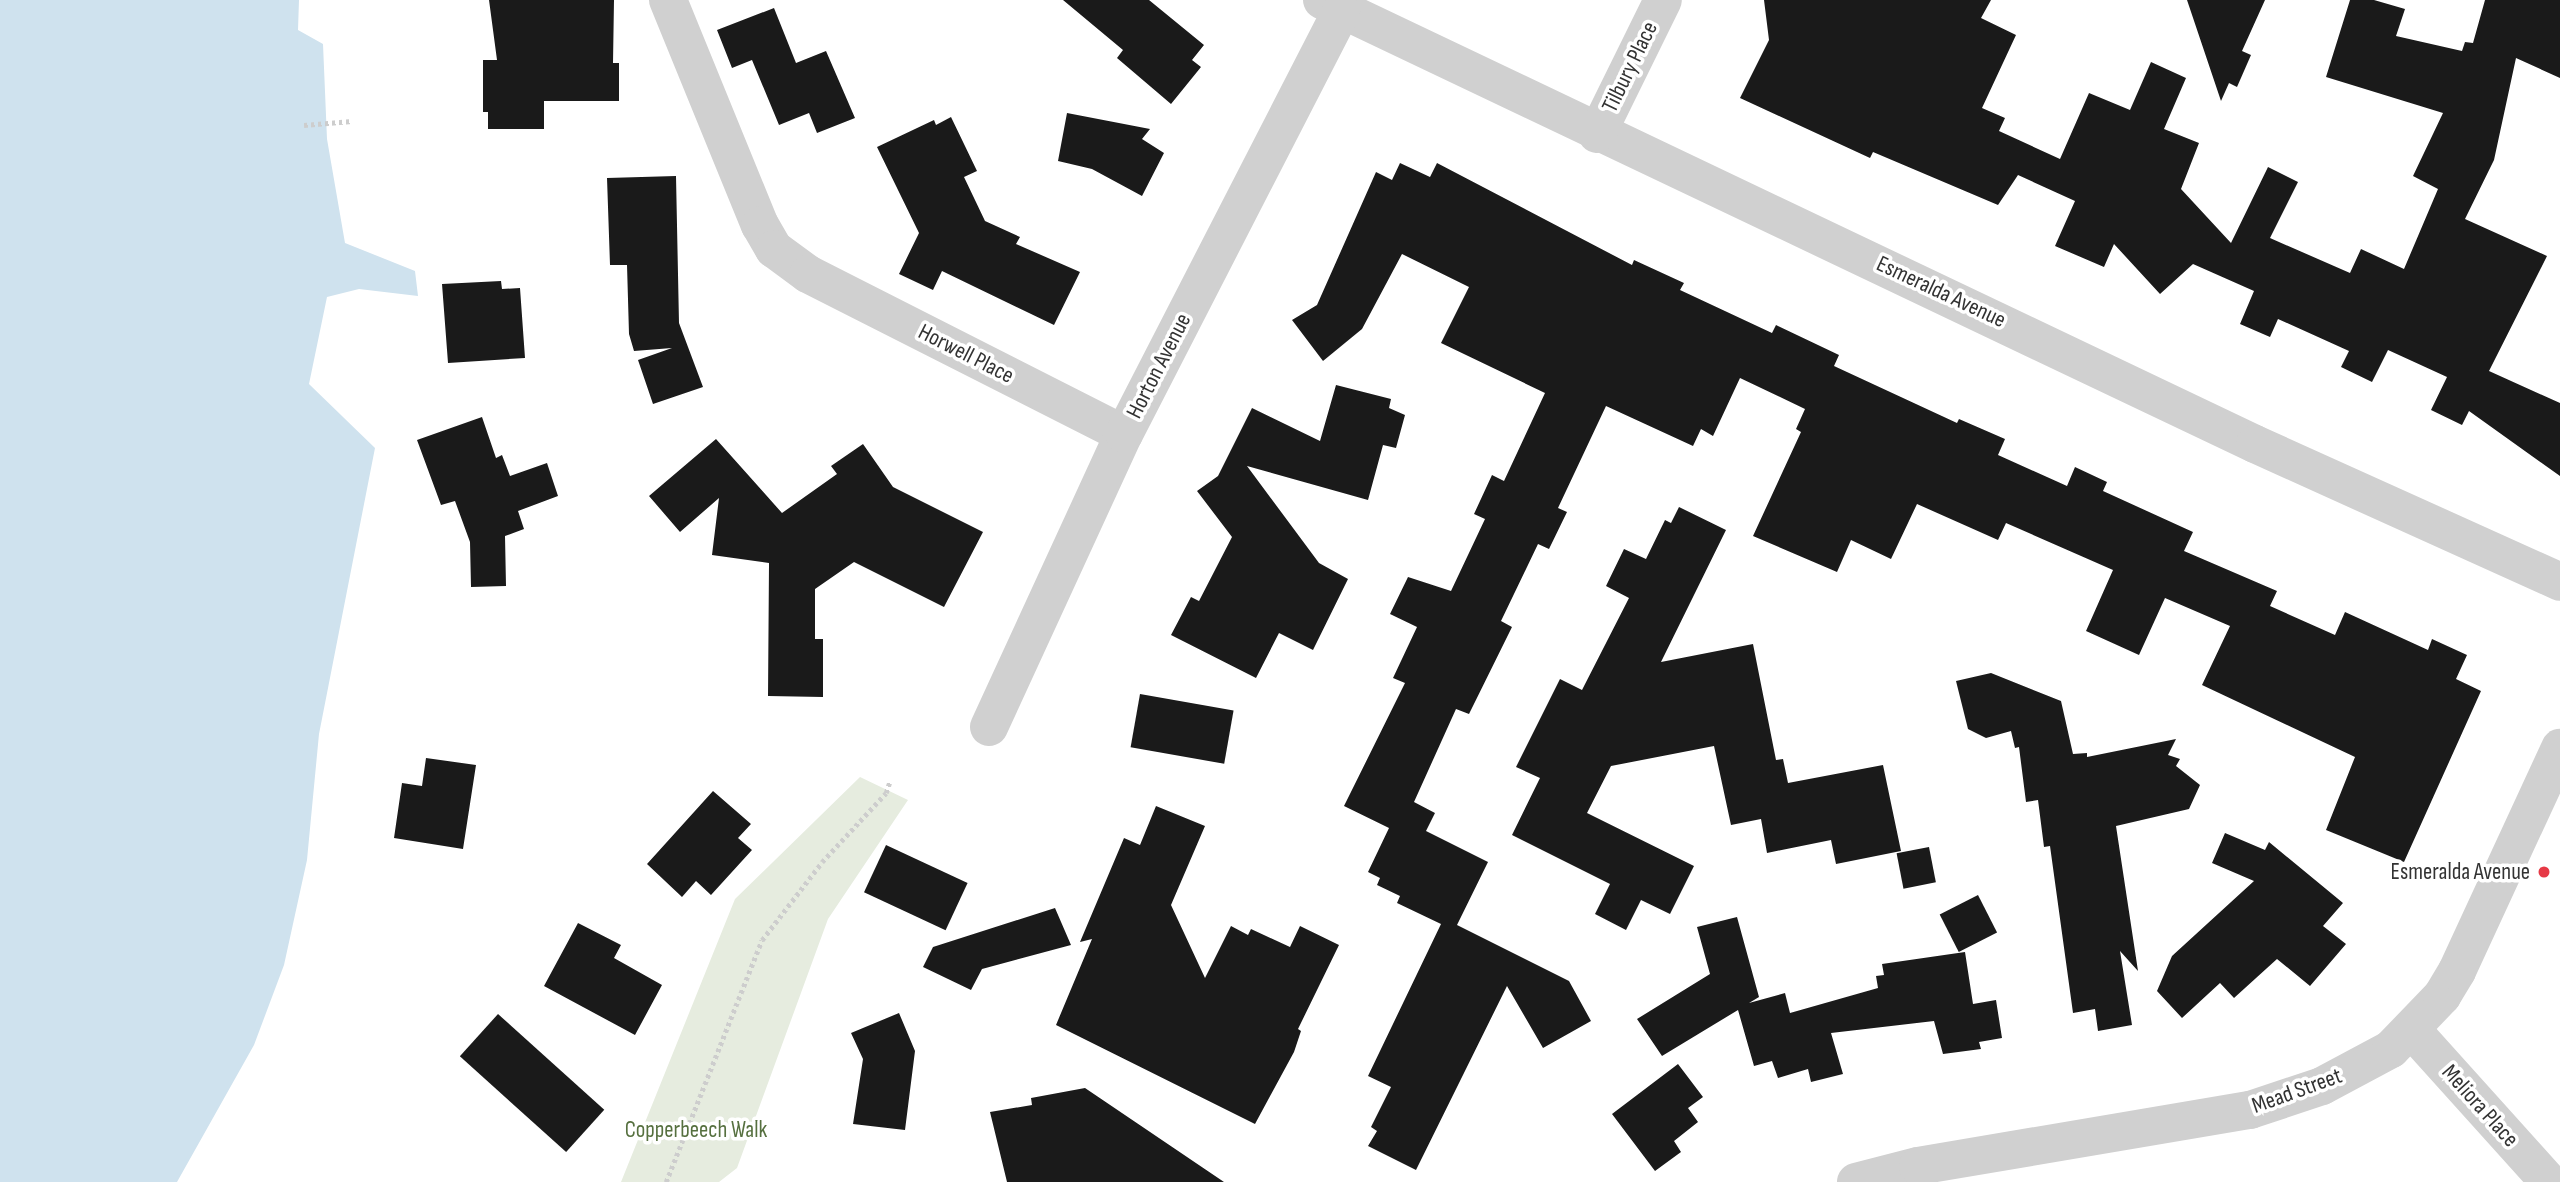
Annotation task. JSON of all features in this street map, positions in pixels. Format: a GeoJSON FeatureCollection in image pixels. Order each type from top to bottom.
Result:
{"type":"FeatureCollection","features":[{"type":"Feature","properties":{"kind":"street","name":"Horwell Place"},"geometry":{"type":"LineString","coordinates":[[668,0],[760,225],[774,248],[808,274],[1124,434]]}},
{"type":"Feature","properties":{"kind":"street","name":"Tilbury Place"},"geometry":{"type":"LineString","coordinates":[[1597,134],[1663,0]]}},
{"type":"Feature","properties":{"kind":"street","name":"Esmeralda Avenue"},"geometry":{"type":"LineString","coordinates":[[1332,5],[1597,134],[1982,310],[2255,444],[2560,582]]}},
{"type":"Feature","properties":{"kind":"street","name":"Horton Avenue"},"geometry":{"type":"LineString","coordinates":[[989,727],[1124,434],[1332,5]]}},
{"type":"Feature","properties":{"kind":"street","name":"Mead Street"},"geometry":{"type":"LineString","coordinates":[[1856,1182],[1918,1166],[2250,1110],[2357,1069],[2412,1030],[2457,971],[2560,748]]}},
{"type":"Feature","properties":{"kind":"street","name":"Meliora Place"},"geometry":{"type":"LineString","coordinates":[[2412,1030],[2549,1182]]}},
{"type":"Feature","properties":{"kind":"path"},"geometry":{"type":"LineString","coordinates":[[304,125],[352,121]]}},
{"type":"Feature","properties":{"kind":"path"},"geometry":{"type":"LineString","coordinates":[[666,1182],[762,940],[822,862],[886,793],[890,781]]}},
{"type":"Feature","properties":{"kind":"green space","name":"Copperbeech Walk"},"geometry":{"type":"Polygon","coordinates":[[[860,777],[908,800],[828,919],[737,1168],[719,1182],[621,1182],[735,899],[860,777]]]}},
{"type":"Feature","properties":{"kind":"water"},"geometry":{"type":"Polygon","coordinates":[[[0,0],[299,0],[298,30],[323,44],[327,139],[345,243],[415,271],[418,296],[359,289],[327,297],[309,384],[375,448],[319,734],[307,860],[284,965],[254,1045],[177,1182],[0,1182],[0,0]]]}},
{"type":"Feature","properties":{"kind":"building"},"geometry":{"type":"Polygon","coordinates":[[[489,0],[614,0],[613,63],[619,63],[619,101],[544,101],[544,129],[488,129],[488,112],[483,112],[483,60],[497,60],[489,0]]]}},
{"type":"Feature","properties":{"kind":"building"},"geometry":{"type":"Polygon","coordinates":[[[1063,0],[1149,0],[1204,45],[1192,60],[1201,67],[1171,104],[1117,58],[1123,50],[1063,0]]]}},
{"type":"Feature","properties":{"kind":"building"},"geometry":{"type":"Polygon","coordinates":[[[1764,0],[1991,0],[1981,18],[2016,35],[1982,108],[2005,118],[1999,131],[2060,159],[2089,93],[2130,110],[2151,62],[2186,78],[2164,129],[2199,143],[2181,189],[2231,243],[2268,167],[2298,182],[2270,238],[2350,273],[2361,249],[2404,269],[2438,189],[2413,176],[2443,113],[2326,77],[2350,0],[2374,0],[2405,9],[2396,36],[2462,51],[2465,42],[2473,43],[2485,0],[2560,0],[2560,78],[2516,58],[2494,160],[2465,219],[2547,256],[2489,371],[2560,403],[2560,476],[2469,411],[2462,425],[2431,410],[2447,377],[2388,350],[2372,382],[2341,367],[2349,351],[2278,319],[2270,337],[2240,324],[2254,291],[2193,264],[2160,294],[2114,244],[2104,267],[2055,246],[2075,201],[2018,175],[1998,205],[1873,152],[1870,158],[1740,98],[1769,40],[1764,0]]]}},
{"type":"Feature","properties":{"kind":"building"},"geometry":{"type":"Polygon","coordinates":[[[2187,0],[2265,0],[2242,51],[2251,55],[2237,87],[2229,83],[2221,101],[2187,0]]]}},
{"type":"Feature","properties":{"kind":"building"},"geometry":{"type":"Polygon","coordinates":[[[774,8],[796,63],[826,51],[855,118],[817,133],[809,113],[779,125],[752,60],[732,68],[717,30],[774,8]]]}},
{"type":"Feature","properties":{"kind":"building"},"geometry":{"type":"Polygon","coordinates":[[[1067,113],[1150,129],[1142,139],[1164,153],[1142,196],[1092,169],[1058,161],[1067,113]]]}},
{"type":"Feature","properties":{"kind":"building"},"geometry":{"type":"Polygon","coordinates":[[[951,117],[977,171],[964,177],[985,221],[1020,237],[1016,244],[1080,272],[1054,325],[942,271],[933,290],[899,274],[919,233],[877,147],[934,120],[936,125],[951,117]]]}},
{"type":"Feature","properties":{"kind":"building"},"geometry":{"type":"Polygon","coordinates":[[[1400,163],[1430,177],[1437,163],[1632,265],[1634,260],[1684,283],[1680,290],[1772,333],[1776,325],[1839,355],[1834,366],[1957,423],[1959,419],[2005,439],[1998,455],[2067,486],[2075,467],[2107,482],[2103,491],[2193,532],[2184,551],[2277,591],[2270,606],[2335,635],[2345,612],[2428,650],[2432,639],[2467,655],[2456,679],[2481,691],[2404,862],[2326,830],[2355,757],[2202,685],[2230,626],[2165,598],[2139,655],[2086,631],[2113,570],[2006,523],[1998,540],[1917,504],[1891,559],[1851,540],[1837,572],[1753,536],[1801,432],[1796,429],[1805,409],[1740,378],[1713,436],[1701,429],[1693,446],[1606,406],[1558,508],[1567,512],[1549,549],[1538,544],[1501,621],[1512,627],[1469,714],[1456,709],[1414,802],[1435,813],[1426,831],[1488,862],[1457,925],[1569,981],[1591,1021],[1543,1048],[1507,986],[1416,1170],[1368,1146],[1377,1131],[1371,1127],[1391,1087],[1368,1076],[1441,924],[1397,903],[1400,896],[1377,885],[1380,878],[1368,872],[1389,828],[1344,806],[1405,683],[1393,678],[1417,627],[1390,614],[1408,577],[1451,591],[1485,519],[1474,514],[1492,475],[1504,481],[1545,393],[1441,343],[1469,287],[1402,254],[1362,329],[1323,361],[1292,320],[1317,305],[1376,172],[1392,180],[1400,163]]]}},
{"type":"Feature","properties":{"kind":"building"},"geometry":{"type":"Polygon","coordinates":[[[676,176],[679,323],[703,387],[653,404],[638,360],[672,348],[634,351],[629,334],[627,265],[610,265],[607,178],[676,176]]]}},
{"type":"Feature","properties":{"kind":"building"},"geometry":{"type":"Polygon","coordinates":[[[501,281],[502,289],[520,288],[525,358],[448,363],[442,284],[501,281]]]}},
{"type":"Feature","properties":{"kind":"building"},"geometry":{"type":"Polygon","coordinates":[[[1336,385],[1391,399],[1389,408],[1405,415],[1396,448],[1383,445],[1368,500],[1247,466],[1319,563],[1348,579],[1313,650],[1279,633],[1256,678],[1171,635],[1191,597],[1199,601],[1232,537],[1197,491],[1218,476],[1252,408],[1320,441],[1336,385]]]}},
{"type":"Feature","properties":{"kind":"building"},"geometry":{"type":"Polygon","coordinates":[[[482,417],[496,458],[502,455],[510,476],[547,463],[558,496],[518,511],[524,529],[505,536],[506,586],[471,587],[470,542],[455,501],[441,505],[417,440],[482,417]]]}},
{"type":"Feature","properties":{"kind":"building"},"geometry":{"type":"Polygon","coordinates":[[[716,439],[782,513],[837,474],[831,466],[863,444],[893,487],[983,532],[944,607],[854,562],[815,589],[815,639],[823,639],[823,697],[768,696],[769,563],[712,555],[719,498],[680,532],[649,496],[716,439]]]}},
{"type":"Feature","properties":{"kind":"building"},"geometry":{"type":"Polygon","coordinates":[[[1679,507],[1726,530],[1661,662],[1753,644],[1776,760],[1783,759],[1788,783],[1883,765],[1901,851],[1836,864],[1831,840],[1767,853],[1761,819],[1731,825],[1714,746],[1611,766],[1587,813],[1694,866],[1670,914],[1641,900],[1626,930],[1595,914],[1610,884],[1512,835],[1540,778],[1516,767],[1560,679],[1582,690],[1629,598],[1606,586],[1624,549],[1646,559],[1665,520],[1671,523],[1679,507]]]}},
{"type":"Feature","properties":{"kind":"building"},"geometry":{"type":"Polygon","coordinates":[[[1991,673],[2061,701],[2073,754],[2087,753],[2087,757],[2176,739],[2168,755],[2180,759],[2176,766],[2200,785],[2189,809],[2116,826],[2138,971],[2120,951],[2132,1025],[2098,1031],[2095,1009],[2073,1013],[2050,846],[2044,847],[2038,800],[2026,802],[2019,747],[2015,748],[2011,731],[1986,738],[1968,729],[1956,681],[1991,673]]]}},
{"type":"Feature","properties":{"kind":"building"},"geometry":{"type":"Polygon","coordinates":[[[1140,694],[1234,710],[1224,764],[1131,747],[1140,694]]]}},
{"type":"Feature","properties":{"kind":"building"},"geometry":{"type":"Polygon","coordinates":[[[426,758],[476,765],[463,849],[394,838],[402,783],[422,786],[426,758]]]}},
{"type":"Feature","properties":{"kind":"building"},"geometry":{"type":"Polygon","coordinates":[[[713,791],[751,824],[738,838],[752,850],[711,895],[696,881],[682,897],[647,864],[713,791]]]}},
{"type":"Feature","properties":{"kind":"building"},"geometry":{"type":"Polygon","coordinates":[[[1156,806],[1205,826],[1171,905],[1205,978],[1231,926],[1248,935],[1251,929],[1290,947],[1300,926],[1339,945],[1298,1029],[1301,1031],[1294,1052],[1255,1124],[1056,1025],[1092,939],[1080,942],[1124,838],[1140,845],[1156,806]]]}},
{"type":"Feature","properties":{"kind":"building"},"geometry":{"type":"Polygon","coordinates":[[[2225,833],[2265,850],[2269,842],[2343,903],[2323,926],[2346,944],[2310,986],[2277,959],[2234,998],[2220,983],[2182,1018],[2157,991],[2172,956],[2254,881],[2212,863],[2225,833]]]}},
{"type":"Feature","properties":{"kind":"building"},"geometry":{"type":"Polygon","coordinates":[[[886,845],[968,883],[946,930],[864,892],[886,845]]]}},
{"type":"Feature","properties":{"kind":"building"},"geometry":{"type":"Polygon","coordinates":[[[1929,847],[1936,882],[1903,889],[1897,853],[1929,847]]]}},
{"type":"Feature","properties":{"kind":"building"},"geometry":{"type":"Polygon","coordinates":[[[1978,895],[1997,932],[1959,952],[1940,915],[1978,895]]]}},
{"type":"Feature","properties":{"kind":"building"},"geometry":{"type":"Polygon","coordinates":[[[1055,908],[1071,945],[982,969],[971,990],[923,967],[933,947],[1055,908]]]}},
{"type":"Feature","properties":{"kind":"building"},"geometry":{"type":"Polygon","coordinates":[[[1737,917],[1759,997],[1749,1003],[1785,993],[1790,1013],[1878,988],[1876,976],[1884,975],[1882,964],[1965,952],[1973,1004],[1996,1000],[2002,1038],[1979,1042],[1981,1049],[1943,1054],[1934,1021],[1831,1033],[1843,1074],[1811,1082],[1808,1069],[1778,1078],[1772,1061],[1754,1066],[1738,1010],[1662,1056],[1637,1019],[1710,974],[1697,927],[1737,917]]]}},
{"type":"Feature","properties":{"kind":"building"},"geometry":{"type":"Polygon","coordinates":[[[578,923],[621,945],[614,958],[662,985],[635,1035],[544,986],[578,923]]]}},
{"type":"Feature","properties":{"kind":"building"},"geometry":{"type":"Polygon","coordinates":[[[899,1013],[915,1051],[905,1130],[853,1124],[863,1059],[851,1033],[899,1013]]]}},
{"type":"Feature","properties":{"kind":"building"},"geometry":{"type":"Polygon","coordinates":[[[498,1014],[604,1110],[566,1152],[460,1056],[498,1014]]]}},
{"type":"Feature","properties":{"kind":"building"},"geometry":{"type":"Polygon","coordinates":[[[1678,1064],[1703,1097],[1688,1108],[1698,1122],[1674,1141],[1681,1152],[1655,1171],[1612,1114],[1678,1064]]]}},
{"type":"Feature","properties":{"kind":"building"},"geometry":{"type":"Polygon","coordinates":[[[1085,1088],[1224,1182],[1007,1182],[990,1112],[1032,1105],[1031,1098],[1085,1088]]]}},
{"type":"Feature","properties":{"kind":"place","name":"Esmeralda Avenue"},"geometry":{"type":"Point","coordinates":[2544,872]}}]}
